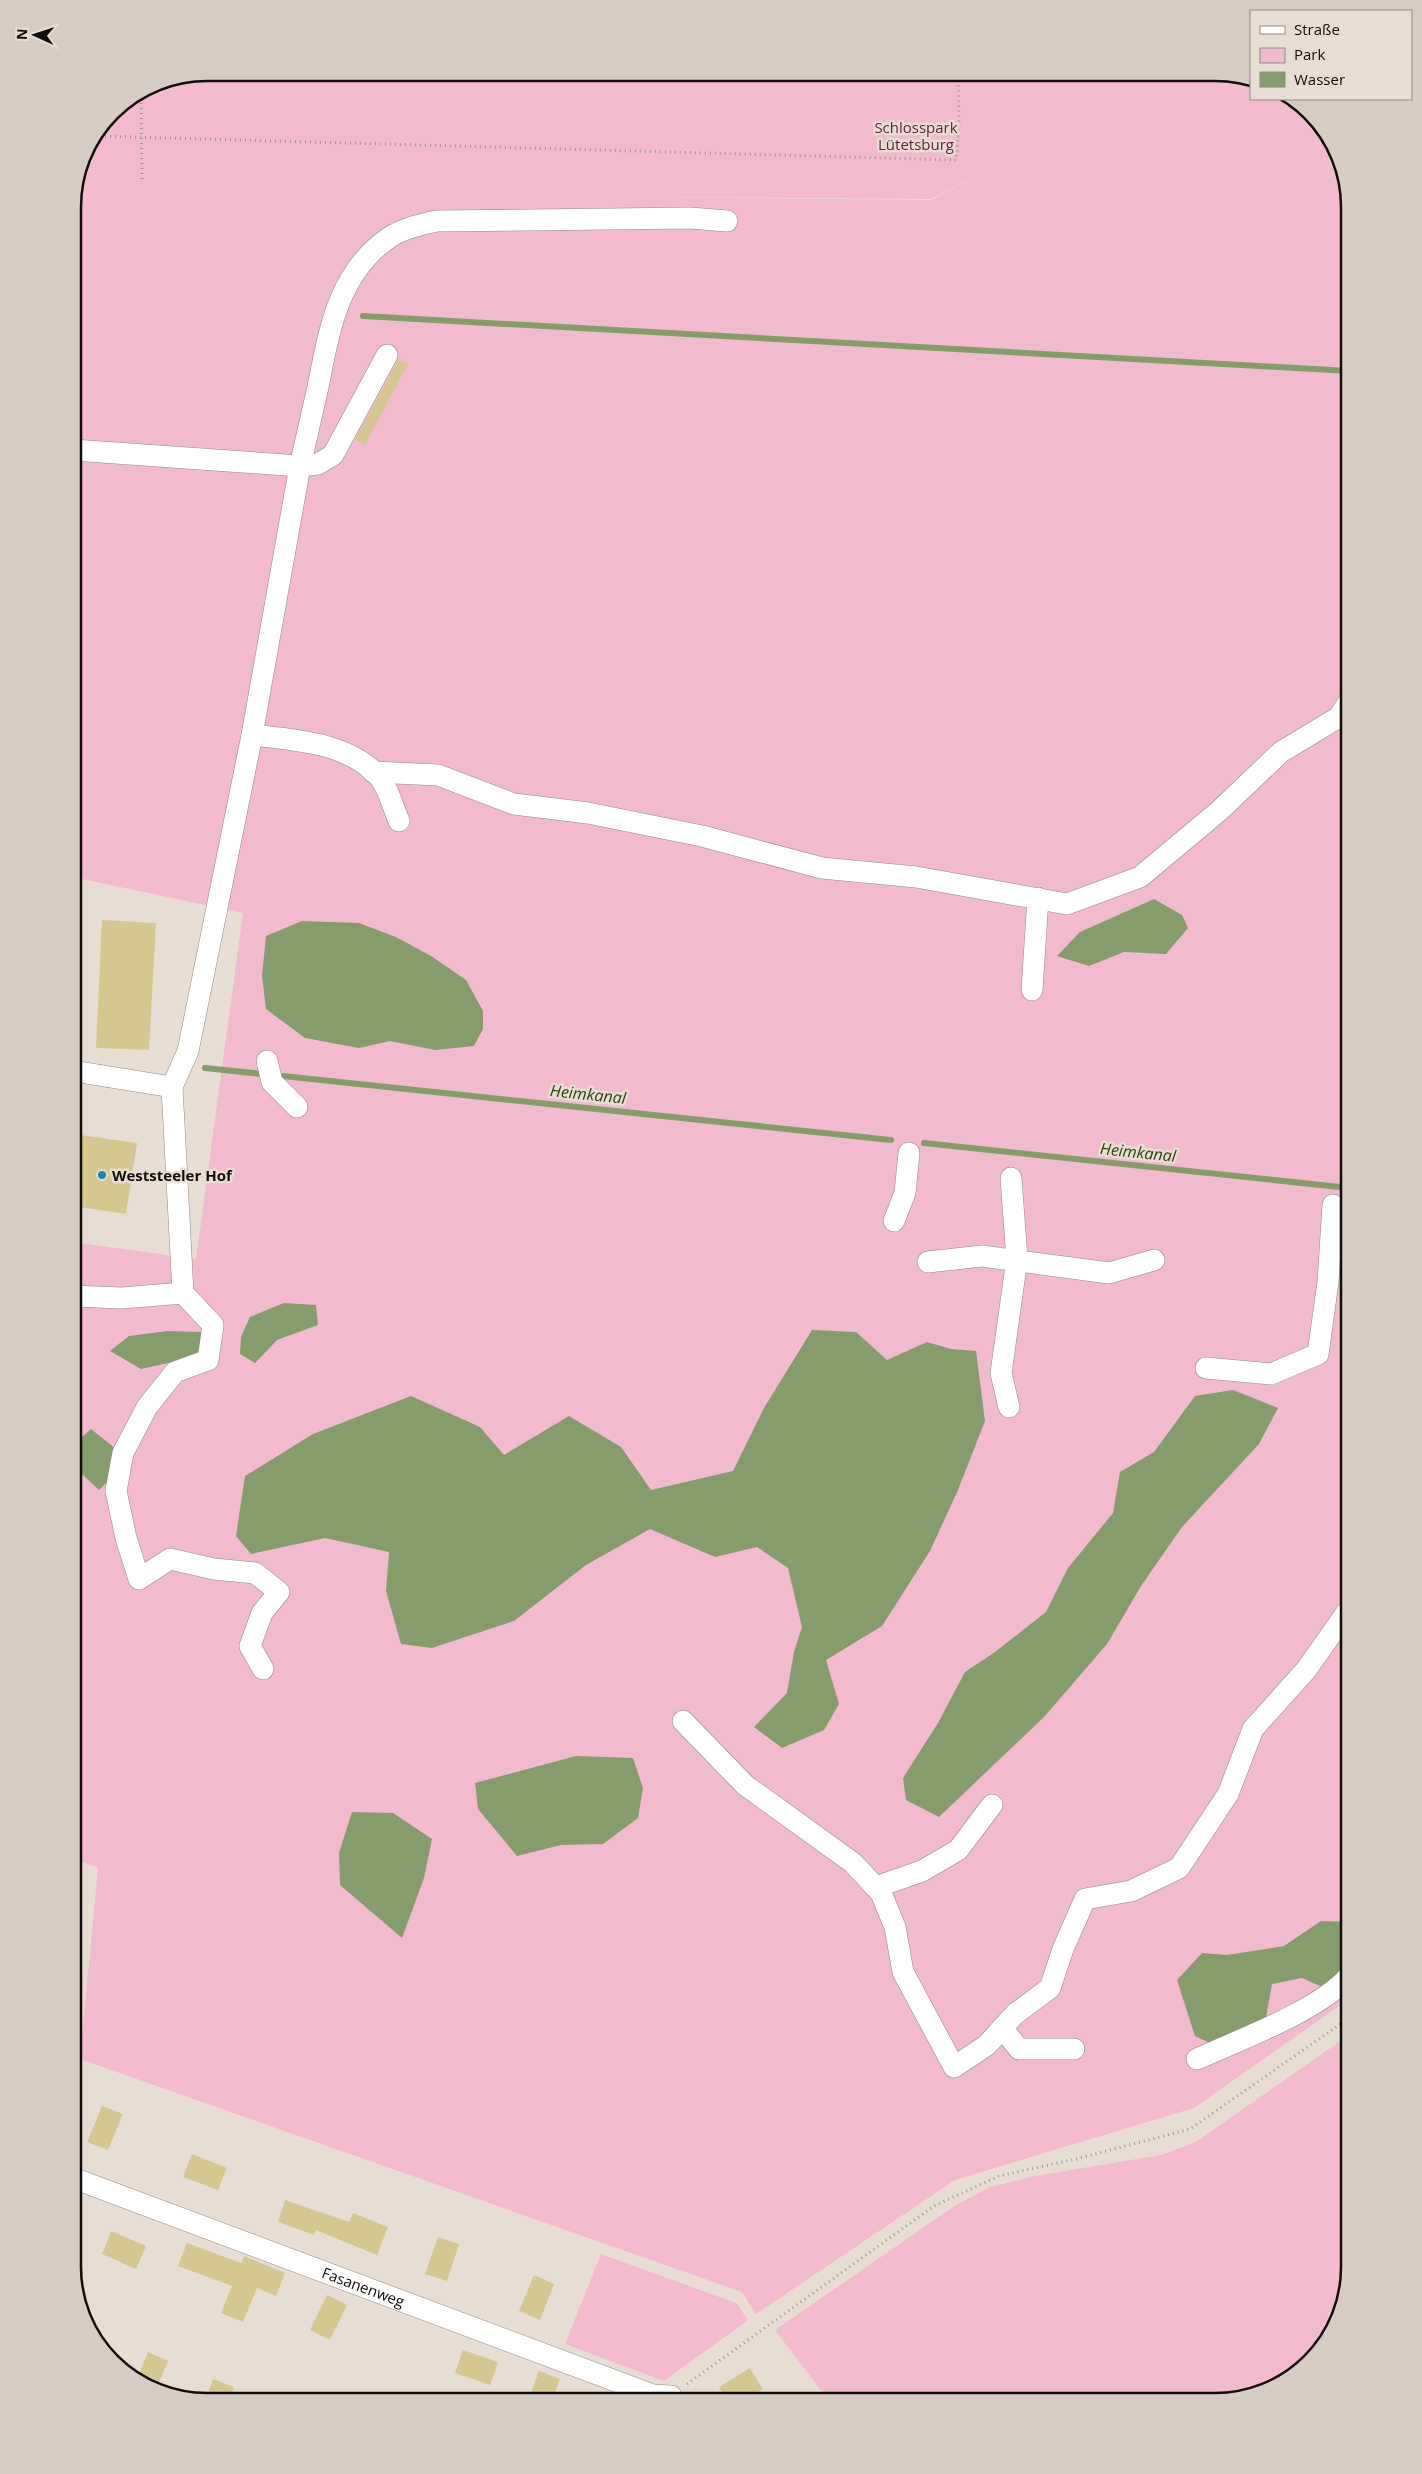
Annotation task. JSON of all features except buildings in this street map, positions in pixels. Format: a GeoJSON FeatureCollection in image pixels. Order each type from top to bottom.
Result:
{"type":"FeatureCollection","features":[{"type":"Feature","properties":{"kind":"street"},"geometry":{"type":"LineString","coordinates":[[263,1669],[250,1646],[262,1613],[279,1592],[255,1573],[214,1570],[170,1559],[139,1579],[116,1491],[123,1453],[147,1407],[175,1372],[208,1360],[213,1325],[183,1293],[172,1087],[188,1051],[252,735],[300,466],[330,324],[342,293],[357,267],[390,236],[408,228],[436,221],[690,218],[727,221]]}},
{"type":"Feature","properties":{"kind":"street"},"geometry":{"type":"LineString","coordinates":[[82,451],[300,466],[318,464],[333,455],[387,355]]}},
{"type":"Feature","properties":{"kind":"street"},"geometry":{"type":"LineString","coordinates":[[373,772],[438,775],[514,804],[588,814],[702,836],[822,868],[916,877],[1067,904],[1140,877],[1219,811],[1281,752],[1341,714]]}},
{"type":"Feature","properties":{"kind":"street"},"geometry":{"type":"LineString","coordinates":[[252,735],[314,742],[358,760],[381,779],[399,821]]}},
{"type":"Feature","properties":{"kind":"street"},"geometry":{"type":"LineString","coordinates":[[1032,990],[1038,898]]}},
{"type":"Feature","properties":{"kind":"street"},"geometry":{"type":"LineString","coordinates":[[267,1060],[272,1082],[297,1107]]}},
{"type":"Feature","properties":{"kind":"street"},"geometry":{"type":"LineString","coordinates":[[82,1072],[172,1087]]}},
{"type":"Feature","properties":{"kind":"street"},"geometry":{"type":"LineString","coordinates":[[894,1221],[905,1193],[909,1153]]}},
{"type":"Feature","properties":{"kind":"street"},"geometry":{"type":"LineString","coordinates":[[1009,1407],[1001,1373],[1017,1260],[1011,1178]]}},
{"type":"Feature","properties":{"kind":"street"},"geometry":{"type":"LineString","coordinates":[[1206,1368],[1271,1374],[1318,1354],[1328,1282],[1334,1205]]}},
{"type":"Feature","properties":{"kind":"street"},"geometry":{"type":"LineString","coordinates":[[928,1262],[982,1256],[1109,1273],[1154,1260]]}},
{"type":"Feature","properties":{"kind":"street"},"geometry":{"type":"LineString","coordinates":[[81,1296],[122,1298],[183,1293]]}},
{"type":"Feature","properties":{"kind":"street"},"geometry":{"type":"LineString","coordinates":[[684,1721],[745,1785],[853,1863],[876,1887],[896,1927],[903,1972],[954,2067],[987,2045],[1015,2014],[1050,1988],[1063,1949],[1085,1899],[1131,1891],[1179,1868],[1228,1794],[1253,1729],[1306,1670],[1341,1621]]}},
{"type":"Feature","properties":{"kind":"street"},"geometry":{"type":"LineString","coordinates":[[876,1887],[922,1871],[958,1850],[992,1805]]}},
{"type":"Feature","properties":{"kind":"street"},"geometry":{"type":"LineString","coordinates":[[1196,2059],[1290,2017],[1341,1986]]}},
{"type":"Feature","properties":{"kind":"street"},"geometry":{"type":"LineString","coordinates":[[1002,2028],[1019,2049],[1074,2049]]}},
{"type":"Feature","properties":{"kind":"street","name":"Fasanenweg"},"geometry":{"type":"LineString","coordinates":[[81,2181],[646,2392]]}},
{"type":"Feature","properties":{"kind":"path"},"geometry":{"type":"LineString","coordinates":[[103,136],[956,160],[960,124],[958,82]]}},
{"type":"Feature","properties":{"kind":"path"},"geometry":{"type":"LineString","coordinates":[[140,101],[142,182]]}},
{"type":"Feature","properties":{"kind":"path"},"geometry":{"type":"LineString","coordinates":[[669,2392],[934,2206],[999,2176],[1076,2159],[1190,2129],[1341,2024]]}},
{"type":"Feature","properties":{"kind":"green space","name":"Schlosspark Lütetsburg"},"geometry":{"type":"Polygon","coordinates":[[[207,81],[1223,82],[1250,87],[1250,100],[1282,100],[1298,113],[1320,137],[1328,151],[1340,191],[1341,207],[1341,2005],[1194,2108],[955,2180],[756,2314],[742,2292],[81,2059],[98,1868],[81,1861],[81,1243],[196,1259],[243,913],[82,879],[82,881],[82,191],[91,159],[98,144],[118,118],[144,98],[167,88],[191,82],[207,81]],[[987,171],[931,199],[548,196],[931,200],[987,171]]]}},
{"type":"Feature","properties":{"kind":"green space"},"geometry":{"type":"Polygon","coordinates":[[[1341,2041],[1340,2283],[1331,2315],[1315,2343],[1291,2367],[1271,2380],[1231,2392],[1215,2393],[823,2393],[775,2330],[956,2205],[990,2187],[1035,2176],[1161,2155],[1196,2142],[1341,2041]]]}},
{"type":"Feature","properties":{"kind":"green space"},"geometry":{"type":"Polygon","coordinates":[[[601,2254],[736,2303],[748,2320],[664,2381],[565,2344],[601,2254]]]}},
{"type":"Feature","properties":{"kind":"water"},"geometry":{"type":"Polygon","coordinates":[[[1154,899],[1182,915],[1188,928],[1166,954],[1124,952],[1089,966],[1057,956],[1080,932],[1154,899]]]}},
{"type":"Feature","properties":{"kind":"water"},"geometry":{"type":"Polygon","coordinates":[[[302,921],[359,923],[396,937],[431,956],[466,980],[483,1011],[483,1029],[474,1046],[435,1050],[390,1041],[359,1048],[305,1038],[266,1009],[262,976],[266,936],[302,921]]]}},
{"type":"Feature","properties":{"kind":"water"},"geometry":{"type":"Polygon","coordinates":[[[284,1303],[316,1305],[318,1325],[277,1340],[255,1363],[240,1354],[241,1337],[250,1317],[284,1303]]]}},
{"type":"Feature","properties":{"kind":"water"},"geometry":{"type":"Polygon","coordinates":[[[812,1330],[856,1332],[887,1360],[927,1342],[951,1349],[976,1351],[985,1421],[958,1490],[930,1551],[882,1626],[826,1660],[839,1704],[824,1730],[782,1748],[754,1727],[787,1693],[794,1652],[802,1627],[788,1568],[757,1547],[715,1557],[650,1529],[586,1565],[514,1621],[432,1648],[401,1644],[386,1591],[389,1552],[325,1538],[251,1554],[236,1536],[245,1476],[313,1434],[411,1396],[480,1427],[504,1455],[569,1416],[621,1447],[651,1490],[733,1471],[764,1408],[812,1330]]]}},
{"type":"Feature","properties":{"kind":"water"},"geometry":{"type":"Polygon","coordinates":[[[168,1331],[201,1332],[213,1347],[168,1363],[141,1369],[110,1351],[129,1336],[168,1331]]]}},
{"type":"Feature","properties":{"kind":"water"},"geometry":{"type":"Polygon","coordinates":[[[1233,1390],[1278,1408],[1259,1444],[1182,1527],[1141,1586],[1107,1644],[1044,1717],[939,1817],[906,1800],[903,1778],[938,1723],[965,1672],[995,1652],[1046,1612],[1068,1568],[1113,1513],[1120,1472],[1154,1452],[1195,1396],[1233,1390]]]}},
{"type":"Feature","properties":{"kind":"water"},"geometry":{"type":"Polygon","coordinates":[[[91,1429],[116,1449],[111,1478],[99,1490],[82,1474],[81,1437],[91,1429]]]}},
{"type":"Feature","properties":{"kind":"water"},"geometry":{"type":"Polygon","coordinates":[[[576,1756],[633,1758],[643,1788],[638,1818],[603,1844],[561,1845],[517,1856],[478,1809],[475,1783],[576,1756]]]}},
{"type":"Feature","properties":{"kind":"water"},"geometry":{"type":"Polygon","coordinates":[[[352,1812],[393,1813],[432,1839],[424,1878],[402,1938],[340,1885],[339,1853],[352,1812]]]}},
{"type":"Feature","properties":{"kind":"water"},"geometry":{"type":"Polygon","coordinates":[[[1321,1921],[1341,1922],[1341,1978],[1320,1986],[1302,1978],[1272,1984],[1266,2017],[1233,2054],[1195,2036],[1177,1980],[1202,1953],[1227,1955],[1284,1946],[1321,1921]]]}},
{"type":"Feature","properties":{"kind":"waterway"},"geometry":{"type":"LineString","coordinates":[[363,316],[1341,371]]}},
{"type":"Feature","properties":{"kind":"waterway","name":"Heimkanal"},"geometry":{"type":"LineString","coordinates":[[205,1068],[262,1074]]}},
{"type":"Feature","properties":{"kind":"waterway","name":"Heimkanal"},"geometry":{"type":"LineString","coordinates":[[283,1076],[891,1140]]}},
{"type":"Feature","properties":{"kind":"waterway","name":"Heimkanal"},"geometry":{"type":"LineString","coordinates":[[924,1143],[1341,1187]]}},
{"type":"Feature","properties":{"kind":"place","name":"Weststeeler Hof"},"geometry":{"type":"Point","coordinates":[102,1175]}}]}
